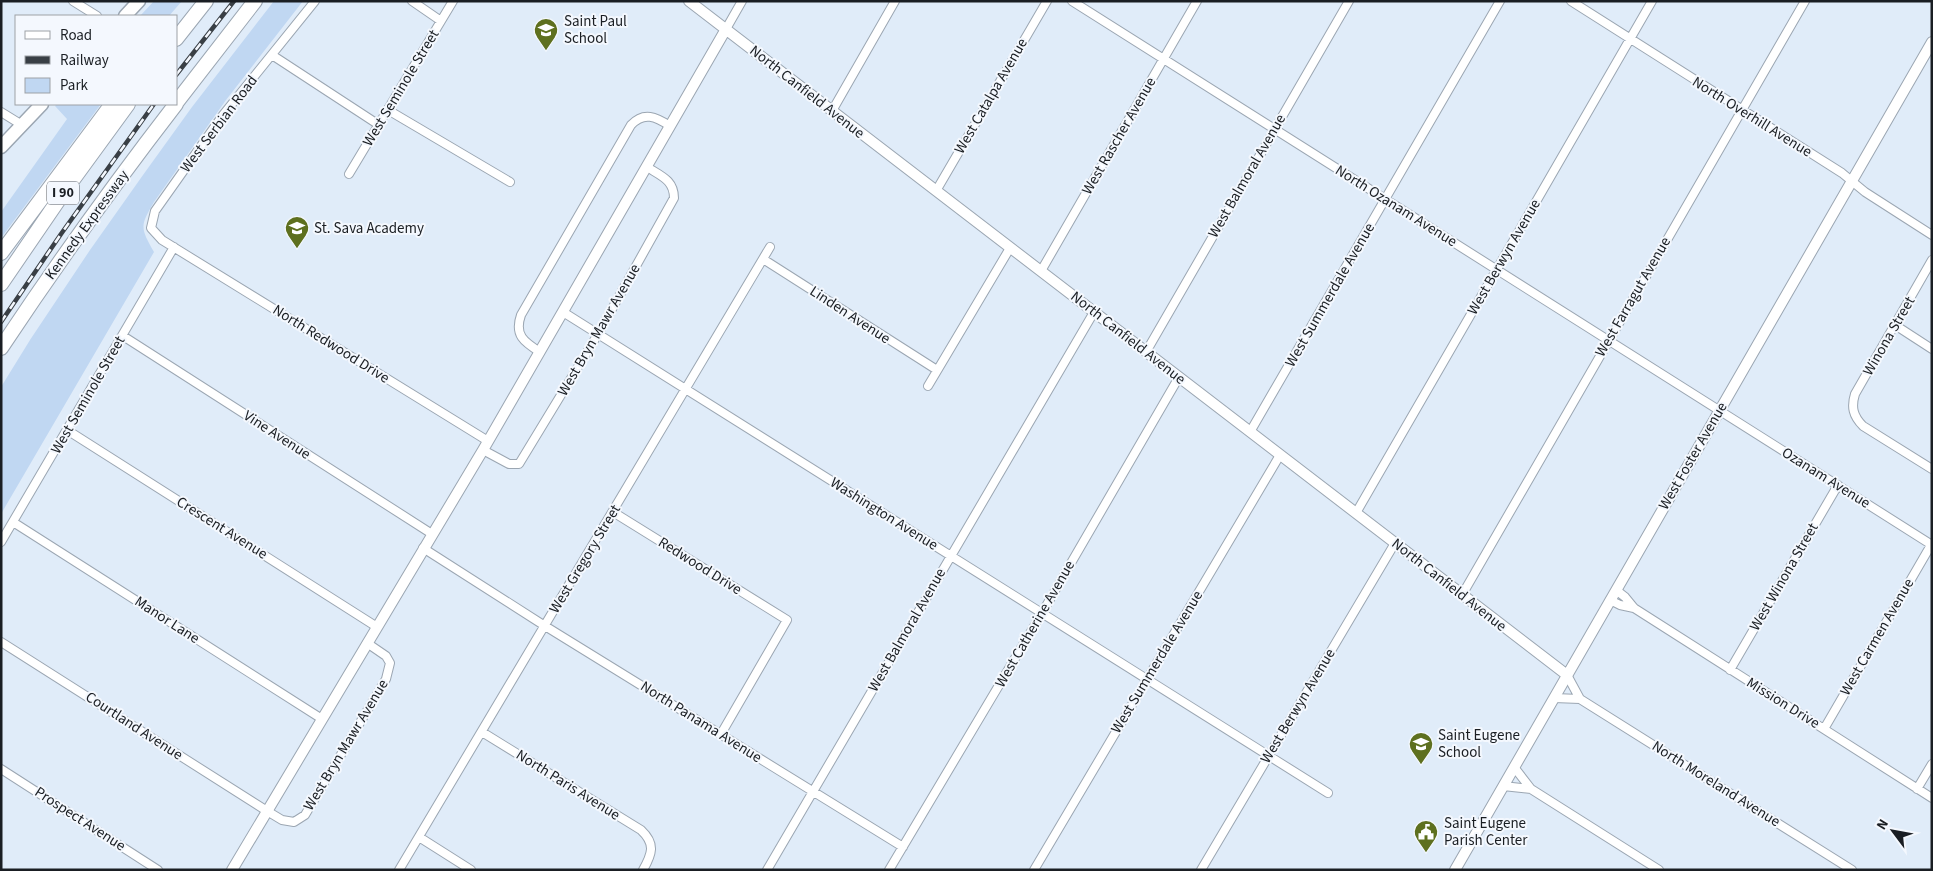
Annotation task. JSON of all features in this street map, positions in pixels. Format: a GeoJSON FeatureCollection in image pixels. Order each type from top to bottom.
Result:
{"type":"FeatureCollection","features":[{"type":"Feature","properties":{"kind":"highway"},"geometry":{"type":"LineString","coordinates":[[178,37],[206,1]]}},
{"type":"Feature","properties":{"kind":"highway","name":"Kennedy Expressway"},"geometry":{"type":"LineString","coordinates":[[178,100],[255,1]]}},
{"type":"Feature","properties":{"kind":"highway"},"geometry":{"type":"LineString","coordinates":[[178,31],[190,22]]}},
{"type":"Feature","properties":{"kind":"highway"},"geometry":{"type":"LineString","coordinates":[[1,253],[111,105]]}},
{"type":"Feature","properties":{"kind":"highway","name":"I 90"},"geometry":{"type":"LineString","coordinates":[[1,284],[66,189],[127,105]]}},
{"type":"Feature","properties":{"kind":"highway","name":"Kennedy Expressway"},"geometry":{"type":"LineString","coordinates":[[1,348],[113,187],[174,105]]}},
{"type":"Feature","properties":{"kind":"main road"},"geometry":{"type":"LineString","coordinates":[[126,15],[138,1]]}},
{"type":"Feature","properties":{"kind":"main road"},"geometry":{"type":"LineString","coordinates":[[1,147],[41,105]]}},
{"type":"Feature","properties":{"kind":"street"},"geometry":{"type":"LineString","coordinates":[[73,1],[95,15]]}},
{"type":"Feature","properties":{"kind":"street","name":"West Serbian Road"},"geometry":{"type":"LineString","coordinates":[[174,247],[162,240],[150,228],[155,211],[223,115],[315,1]]}},
{"type":"Feature","properties":{"kind":"street"},"geometry":{"type":"LineString","coordinates":[[412,1],[441,21]]}},
{"type":"Feature","properties":{"kind":"street","name":"West Seminole Street"},"geometry":{"type":"LineString","coordinates":[[350,174],[453,1]]}},
{"type":"Feature","properties":{"kind":"street","name":"North Canfield Avenue"},"geometry":{"type":"LineString","coordinates":[[689,1],[1567,675]]}},
{"type":"Feature","properties":{"kind":"street"},"geometry":{"type":"LineString","coordinates":[[232,870],[485,446],[742,1]]}},
{"type":"Feature","properties":{"kind":"street"},"geometry":{"type":"LineString","coordinates":[[832,111],[895,1]]}},
{"type":"Feature","properties":{"kind":"street","name":"West Catalpa Avenue"},"geometry":{"type":"LineString","coordinates":[[936,191],[1046,1]]}},
{"type":"Feature","properties":{"kind":"street","name":"North Ozanam Avenue"},"geometry":{"type":"LineString","coordinates":[[1072,1],[1719,410]]}},
{"type":"Feature","properties":{"kind":"street","name":"West Rascher Avenue"},"geometry":{"type":"LineString","coordinates":[[1041,271],[1197,1]]}},
{"type":"Feature","properties":{"kind":"street","name":"West Balmoral Avenue"},"geometry":{"type":"LineString","coordinates":[[1146,352],[1349,1]]}},
{"type":"Feature","properties":{"kind":"street","name":"West Summerdale Avenue"},"geometry":{"type":"LineString","coordinates":[[1250,432],[1500,1]]}},
{"type":"Feature","properties":{"kind":"street","name":"North Overhill Avenue"},"geometry":{"type":"LineString","coordinates":[[1570,1],[1932,234]]}},
{"type":"Feature","properties":{"kind":"street","name":"West Berwyn Avenue"},"geometry":{"type":"LineString","coordinates":[[1356,513],[1652,1]]}},
{"type":"Feature","properties":{"kind":"street","name":"West Farragut Avenue"},"geometry":{"type":"LineString","coordinates":[[1462,595],[1805,1]]}},
{"type":"Feature","properties":{"kind":"street","name":"West Foster Avenue"},"geometry":{"type":"LineString","coordinates":[[1456,870],[1932,42]]}},
{"type":"Feature","properties":{"kind":"street"},"geometry":{"type":"LineString","coordinates":[[272,55],[379,125]]}},
{"type":"Feature","properties":{"kind":"street"},"geometry":{"type":"LineString","coordinates":[[388,110],[510,182]]}},
{"type":"Feature","properties":{"kind":"street"},"geometry":{"type":"LineString","coordinates":[[1,112],[22,125]]}},
{"type":"Feature","properties":{"kind":"street"},"geometry":{"type":"LineString","coordinates":[[540,352],[528,345],[519,332],[518,324],[521,315],[631,125],[643,116],[658,119],[670,126]]}},
{"type":"Feature","properties":{"kind":"street","name":"West Bryn Mawr Avenue"},"geometry":{"type":"LineString","coordinates":[[485,446],[509,464],[519,464],[598,334],[674,198],[672,185],[647,167]]}},
{"type":"Feature","properties":{"kind":"street","name":"West Seminole Street"},"geometry":{"type":"LineString","coordinates":[[1,542],[174,247]]}},
{"type":"Feature","properties":{"kind":"street","name":"North Redwood Drive"},"geometry":{"type":"LineString","coordinates":[[174,247],[485,446]]}},
{"type":"Feature","properties":{"kind":"street","name":"West Gregory Street"},"geometry":{"type":"LineString","coordinates":[[400,870],[770,248]]}},
{"type":"Feature","properties":{"kind":"street"},"geometry":{"type":"LineString","coordinates":[[928,386],[1010,248]]}},
{"type":"Feature","properties":{"kind":"street","name":"Linden Avenue"},"geometry":{"type":"LineString","coordinates":[[763,259],[937,370]]}},
{"type":"Feature","properties":{"kind":"street","name":"Winona Street"},"geometry":{"type":"LineString","coordinates":[[1932,260],[1852,404],[1857,420],[1863,426],[1932,469]]}},
{"type":"Feature","properties":{"kind":"street","name":"Washington Avenue"},"geometry":{"type":"LineString","coordinates":[[563,312],[1328,793]]}},
{"type":"Feature","properties":{"kind":"street","name":"West Balmoral Avenue"},"geometry":{"type":"LineString","coordinates":[[766,870],[1094,312]]}},
{"type":"Feature","properties":{"kind":"street"},"geometry":{"type":"LineString","coordinates":[[1895,325],[1932,349]]}},
{"type":"Feature","properties":{"kind":"street","name":"Vine Avenue"},"geometry":{"type":"LineString","coordinates":[[123,336],[432,534]]}},
{"type":"Feature","properties":{"kind":"street","name":"West Catherine Avenue"},"geometry":{"type":"LineString","coordinates":[[889,870],[1042,613],[1179,377]]}},
{"type":"Feature","properties":{"kind":"street","name":"Ozanam Avenue"},"geometry":{"type":"LineString","coordinates":[[1719,410],[1931,545]]}},
{"type":"Feature","properties":{"kind":"street","name":"Crescent Avenue"},"geometry":{"type":"LineString","coordinates":[[67,430],[377,626]]}},
{"type":"Feature","properties":{"kind":"street","name":"West Summerdale Avenue"},"geometry":{"type":"LineString","coordinates":[[1034,870],[1280,455]]}},
{"type":"Feature","properties":{"kind":"street","name":"West Winona Street"},"geometry":{"type":"LineString","coordinates":[[1730,670],[1838,485]]}},
{"type":"Feature","properties":{"kind":"street","name":"Redwood Drive"},"geometry":{"type":"LineString","coordinates":[[613,512],[787,620],[720,734]]}},
{"type":"Feature","properties":{"kind":"street","name":"Manor Lane"},"geometry":{"type":"LineString","coordinates":[[13,522],[322,719]]}},
{"type":"Feature","properties":{"kind":"street","name":"West Berwyn Avenue"},"geometry":{"type":"LineString","coordinates":[[1201,870],[1395,543]]}},
{"type":"Feature","properties":{"kind":"street","name":"West Carmen Avenue"},"geometry":{"type":"LineString","coordinates":[[1824,729],[1931,545]]}},
{"type":"Feature","properties":{"kind":"street","name":"North Panama Avenue"},"geometry":{"type":"LineString","coordinates":[[423,548],[545,626],[903,847]]}},
{"type":"Feature","properties":{"kind":"street","name":"Mission Drive"},"geometry":{"type":"LineString","coordinates":[[1616,590],[1634,608],[1932,798]]}},
{"type":"Feature","properties":{"kind":"street","name":"Mission Drive"},"geometry":{"type":"LineString","coordinates":[[1610,600],[1620,605],[1634,608]]}},
{"type":"Feature","properties":{"kind":"street","name":"Courtland Avenue"},"geometry":{"type":"LineString","coordinates":[[1,642],[267,811]]}},
{"type":"Feature","properties":{"kind":"street","name":"West Bryn Mawr Avenue"},"geometry":{"type":"LineString","coordinates":[[267,811],[282,820],[294,822],[305,815],[389,670],[390,663],[386,656],[367,643]]}},
{"type":"Feature","properties":{"kind":"street","name":"North Moreland Avenue"},"geometry":{"type":"LineString","coordinates":[[1567,675],[1580,699],[1852,870]]}},
{"type":"Feature","properties":{"kind":"street","name":"North Moreland Avenue"},"geometry":{"type":"LineString","coordinates":[[1554,698],[1580,699]]}},
{"type":"Feature","properties":{"kind":"street","name":"North Paris Avenue"},"geometry":{"type":"LineString","coordinates":[[482,732],[641,830],[647,836],[650,843],[650,858],[643,870]]}},
{"type":"Feature","properties":{"kind":"street"},"geometry":{"type":"LineString","coordinates":[[1917,788],[1932,764]]}},
{"type":"Feature","properties":{"kind":"street"},"geometry":{"type":"LineString","coordinates":[[1514,767],[1531,790],[1659,870]]}},
{"type":"Feature","properties":{"kind":"street","name":"Prospect Avenue"},"geometry":{"type":"LineString","coordinates":[[1,769],[158,870]]}},
{"type":"Feature","properties":{"kind":"street"},"geometry":{"type":"LineString","coordinates":[[1503,786],[1531,790]]}},
{"type":"Feature","properties":{"kind":"street"},"geometry":{"type":"LineString","coordinates":[[419,837],[471,870]]}},
{"type":"Feature","properties":{"kind":"green space"},"geometry":{"type":"Polygon","coordinates":[[[154,1],[182,1],[170,15],[141,15],[154,1]]]}},
{"type":"Feature","properties":{"kind":"green space"},"geometry":{"type":"Polygon","coordinates":[[[274,1],[303,1],[226,100],[154,202],[144,222],[144,232],[154,252],[1,514],[1,387],[90,250],[143,175],[192,107],[274,1]]]}},
{"type":"Feature","properties":{"kind":"green space"},"geometry":{"type":"Polygon","coordinates":[[[100,105],[1,238],[1,212],[67,119],[55,106],[100,105]]]}},
{"type":"Feature","properties":{"kind":"railway"},"geometry":{"type":"LineString","coordinates":[[178,72],[234,1]]}},
{"type":"Feature","properties":{"kind":"railway"},"geometry":{"type":"LineString","coordinates":[[1,322],[153,105]]}},
{"type":"Feature","properties":{"kind":"place","name":"Saint Paul School"},"geometry":{"type":"Point","coordinates":[546,51]}},
{"type":"Feature","properties":{"kind":"place","name":"St. Sava Academy"},"geometry":{"type":"Point","coordinates":[297,249]}},
{"type":"Feature","properties":{"kind":"place","name":"Saint Eugene School"},"geometry":{"type":"Point","coordinates":[1421,765]}},
{"type":"Feature","properties":{"kind":"place","name":"Saint Eugene Parish Center"},"geometry":{"type":"Point","coordinates":[1426,853]}}]}
